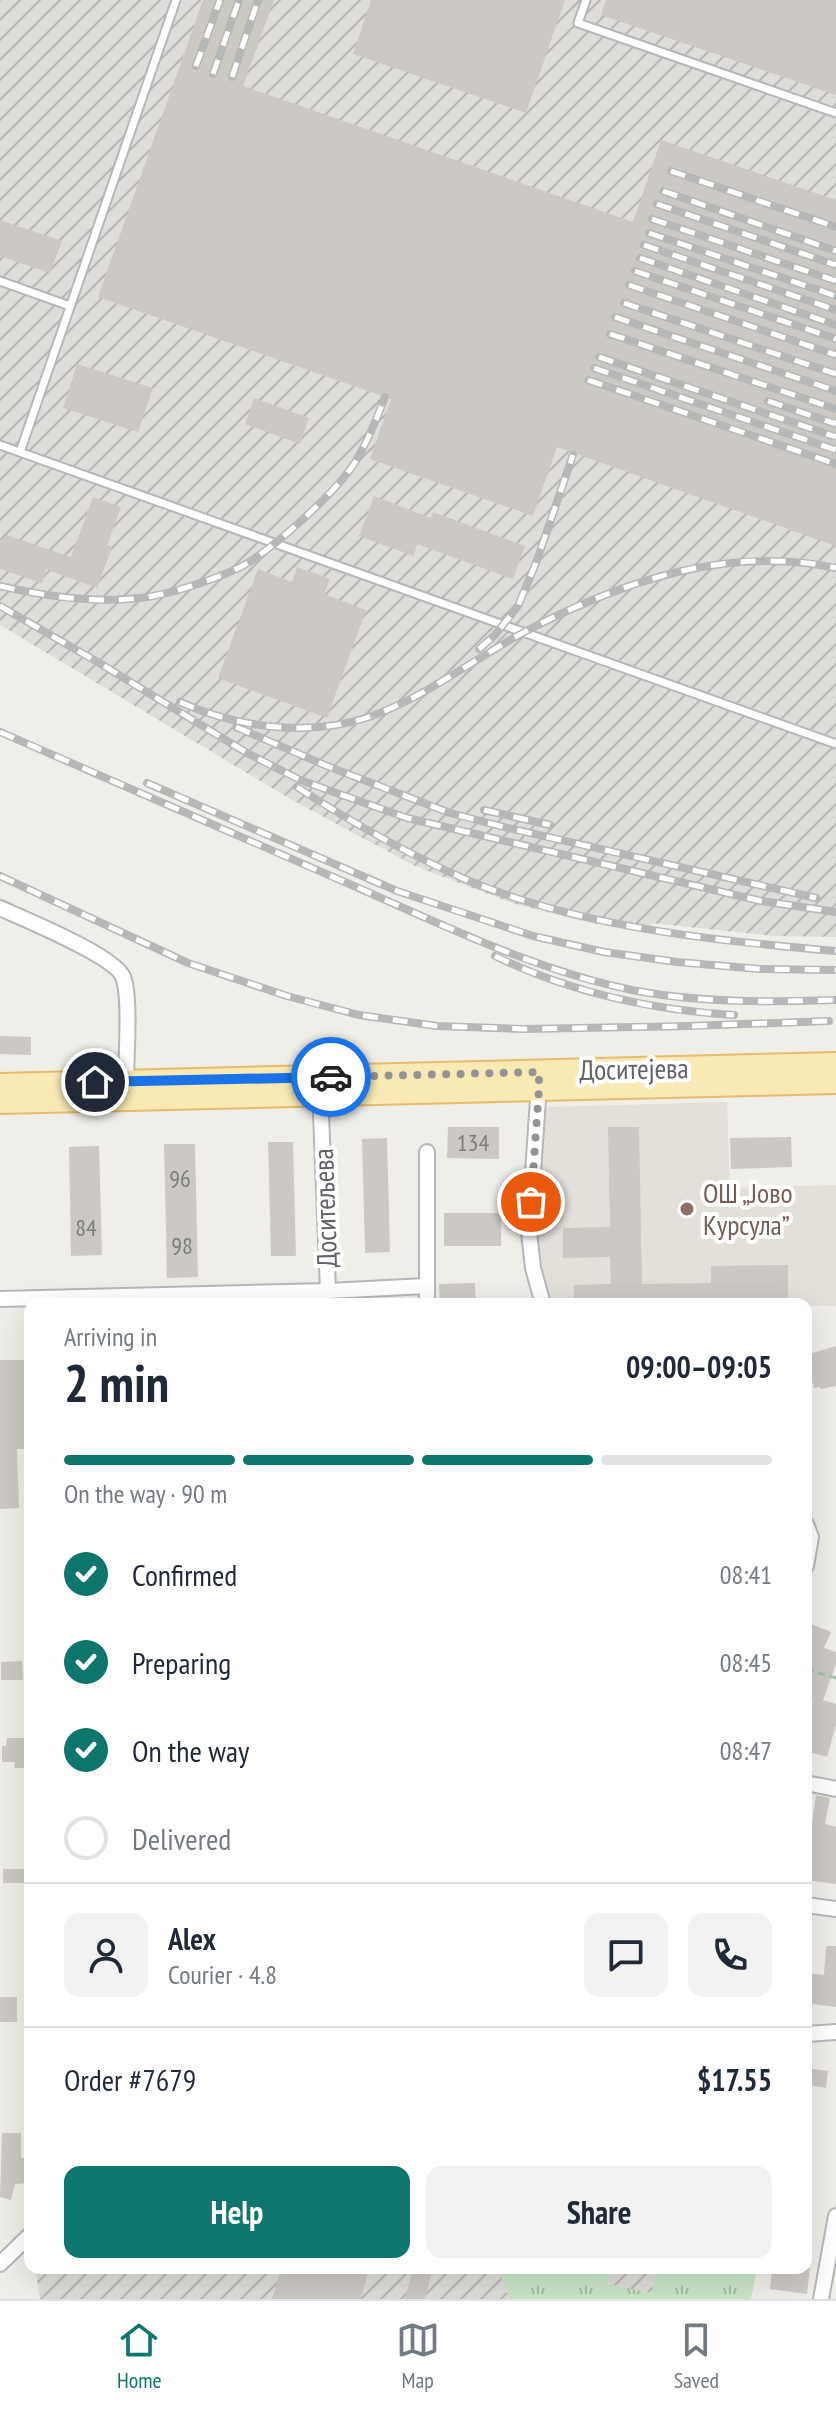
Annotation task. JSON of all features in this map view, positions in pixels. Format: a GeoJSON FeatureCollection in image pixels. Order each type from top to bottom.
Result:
{"type":"FeatureCollection","features":[{"type":"Feature","properties":{"kind":"main road","name":"Доситејева"},"geometry":{"type":"LineString","coordinates":[[0,1102],[319,1086],[539,1080],[836,1064]]}},
{"type":"Feature","properties":{"kind":"main road","name":"Доситејева"},"geometry":{"type":"LineString","coordinates":[[539,1080],[836,1082]]}},
{"type":"Feature","properties":{"kind":"main road","name":"Доситејева"},"geometry":{"type":"LineString","coordinates":[[0,1085],[126,1082],[319,1086]]}},
{"type":"Feature","properties":{"kind":"street"},"geometry":{"type":"LineString","coordinates":[[0,908],[109,962],[121,972],[126,988],[126,1082]]}},
{"type":"Feature","properties":{"kind":"street"},"geometry":{"type":"LineString","coordinates":[[539,1080],[529,1232],[533,1268],[541,1298]]}},
{"type":"Feature","properties":{"kind":"street","name":"Доситељева"},"geometry":{"type":"LineString","coordinates":[[319,1086],[328,1291]]}},
{"type":"Feature","properties":{"kind":"street"},"geometry":{"type":"LineString","coordinates":[[427,1152],[427,1298]]}},
{"type":"Feature","properties":{"kind":"street","name":"Доситељева"},"geometry":{"type":"LineString","coordinates":[[201,1298],[426,1286]]}},
{"type":"Feature","properties":{"kind":"street","name":"Доситељева"},"geometry":{"type":"LineString","coordinates":[[0,1299],[24,1299]]}},
{"type":"Feature","properties":{"kind":"street"},"geometry":{"type":"LineString","coordinates":[[812,1784],[836,1789]]}},
{"type":"Feature","properties":{"kind":"street"},"geometry":{"type":"LineString","coordinates":[[812,1906],[836,1909]]}},
{"type":"Feature","properties":{"kind":"street"},"geometry":{"type":"LineString","coordinates":[[812,2034],[836,2032]]}},
{"type":"Feature","properties":{"kind":"street"},"geometry":{"type":"LineString","coordinates":[[821,2299],[836,2216]]}},
{"type":"Feature","properties":{"kind":"street"},"geometry":{"type":"LineString","coordinates":[[0,2264],[24,2241]]}},
{"type":"Feature","properties":{"kind":"lane"},"geometry":{"type":"LineString","coordinates":[[20,452],[176,0]]}},
{"type":"Feature","properties":{"kind":"lane"},"geometry":{"type":"LineString","coordinates":[[586,0],[578,23],[836,113]]}},
{"type":"Feature","properties":{"kind":"lane"},"geometry":{"type":"LineString","coordinates":[[0,281],[70,306]]}},
{"type":"Feature","properties":{"kind":"lane"},"geometry":{"type":"LineString","coordinates":[[0,445],[836,744]]}},
{"type":"Feature","properties":{"kind":"path"},"geometry":{"type":"LineString","coordinates":[[812,1671],[836,1678]]}},
{"type":"Feature","properties":{"kind":"shaded area"},"geometry":{"type":"Polygon","coordinates":[[[0,0],[836,0],[836,937],[773,936],[652,923],[650,933],[587,922],[511,903],[415,866],[292,800],[0,625],[0,0]]]}},
{"type":"Feature","properties":{"kind":"shaded area","name":"ОШ „Јово Курсула”"},"geometry":{"type":"Polygon","coordinates":[[[727,1102],[730,1188],[836,1185],[836,1306],[812,1306],[812,1298],[548,1298],[539,1265],[536,1231],[546,1107],[727,1102]]]}},
{"type":"Feature","properties":{"kind":"shaded area"},"geometry":{"type":"Polygon","coordinates":[[[36,2274],[500,2274],[509,2299],[40,2299],[36,2274]]]}},
{"type":"Feature","properties":{"kind":"shaded area"},"geometry":{"type":"Polygon","coordinates":[[[609,2274],[656,2274],[651,2293],[608,2284],[609,2274]]]}},
{"type":"Feature","properties":{"kind":"green space"},"geometry":{"type":"Polygon","coordinates":[[[500,2274],[609,2274],[608,2284],[651,2293],[656,2274],[756,2274],[751,2299],[509,2299],[500,2274]]]}},
{"type":"Feature","properties":{"kind":"building"},"geometry":{"type":"Polygon","coordinates":[[[203,0],[274,0],[243,86],[633,222],[661,140],[836,200],[836,546],[557,447],[533,516],[370,459],[391,399],[98,297],[203,0]]]}},
{"type":"Feature","properties":{"kind":"building"},"geometry":{"type":"Polygon","coordinates":[[[371,0],[565,0],[526,113],[353,54],[371,0]]]}},
{"type":"Feature","properties":{"kind":"building"},"geometry":{"type":"Polygon","coordinates":[[[606,0],[836,0],[836,95],[601,15],[606,0]]]}},
{"type":"Feature","properties":{"kind":"building"},"geometry":{"type":"Polygon","coordinates":[[[0,220],[62,241],[50,273],[0,256],[0,220]]]}},
{"type":"Feature","properties":{"kind":"building"},"geometry":{"type":"Polygon","coordinates":[[[77,364],[153,388],[138,432],[63,408],[77,364]]]}},
{"type":"Feature","properties":{"kind":"building"},"geometry":{"type":"Polygon","coordinates":[[[254,398],[309,418],[300,444],[245,424],[254,398]]]}},
{"type":"Feature","properties":{"kind":"building"},"geometry":{"type":"Polygon","coordinates":[[[374,496],[431,518],[433,512],[525,546],[513,579],[417,544],[414,556],[359,536],[374,496]]]}},
{"type":"Feature","properties":{"kind":"building"},"geometry":{"type":"Polygon","coordinates":[[[93,497],[121,507],[107,545],[112,547],[97,588],[46,569],[42,583],[0,569],[0,543],[6,535],[71,557],[93,497]]]}},
{"type":"Feature","properties":{"kind":"building"},"geometry":{"type":"Polygon","coordinates":[[[297,567],[330,579],[324,594],[366,610],[327,718],[218,678],[258,569],[292,582],[297,567]]]}},
{"type":"Feature","properties":{"kind":"building"},"geometry":{"type":"Polygon","coordinates":[[[0,1036],[31,1037],[31,1055],[0,1054],[0,1036]]]}},
{"type":"Feature","properties":{"kind":"building"},"geometry":{"type":"Polygon","coordinates":[[[448,1127],[499,1127],[499,1159],[447,1158],[448,1127]]]}},
{"type":"Feature","properties":{"kind":"building"},"geometry":{"type":"Polygon","coordinates":[[[608,1127],[639,1127],[642,1284],[711,1283],[711,1266],[788,1265],[788,1298],[574,1298],[574,1285],[611,1284],[610,1257],[563,1258],[563,1228],[610,1227],[608,1127]]]}},
{"type":"Feature","properties":{"kind":"building"},"geometry":{"type":"Polygon","coordinates":[[[791,1137],[792,1167],[731,1169],[730,1138],[791,1137]]]}},
{"type":"Feature","properties":{"kind":"building"},"geometry":{"type":"Polygon","coordinates":[[[387,1138],[390,1252],[365,1253],[362,1139],[387,1138]]]}},
{"type":"Feature","properties":{"kind":"building"},"geometry":{"type":"Polygon","coordinates":[[[268,1142],[293,1142],[296,1256],[271,1256],[268,1142]]]}},
{"type":"Feature","properties":{"kind":"building"},"geometry":{"type":"Polygon","coordinates":[[[164,1144],[195,1144],[198,1277],[167,1278],[164,1144]]]}},
{"type":"Feature","properties":{"kind":"building"},"geometry":{"type":"Polygon","coordinates":[[[99,1146],[102,1255],[71,1256],[69,1147],[99,1146]]]}},
{"type":"Feature","properties":{"kind":"building"},"geometry":{"type":"Polygon","coordinates":[[[444,1213],[501,1213],[501,1246],[444,1246],[444,1213]]]}},
{"type":"Feature","properties":{"kind":"building"},"geometry":{"type":"Polygon","coordinates":[[[475,1283],[476,1298],[440,1298],[439,1284],[475,1283]]]}},
{"type":"Feature","properties":{"kind":"building"},"geometry":{"type":"Polygon","coordinates":[[[836,1346],[836,1386],[814,1388],[812,1353],[836,1346]]]}},
{"type":"Feature","properties":{"kind":"building"},"geometry":{"type":"Polygon","coordinates":[[[0,1360],[24,1360],[24,1449],[17,1449],[19,1508],[0,1509],[0,1360]]]}},
{"type":"Feature","properties":{"kind":"building"},"geometry":{"type":"Polygon","coordinates":[[[812,1624],[831,1632],[824,1648],[836,1652],[836,1664],[823,1700],[836,1704],[836,1725],[827,1757],[812,1753],[812,1624]]]}},
{"type":"Feature","properties":{"kind":"building"},"geometry":{"type":"Polygon","coordinates":[[[22,1661],[23,1680],[1,1680],[1,1662],[22,1661]]]}},
{"type":"Feature","properties":{"kind":"building"},"geometry":{"type":"Polygon","coordinates":[[[7,1738],[24,1738],[24,1768],[14,1768],[15,1762],[2,1762],[2,1746],[6,1746],[7,1738]]]}},
{"type":"Feature","properties":{"kind":"building"},"geometry":{"type":"Polygon","coordinates":[[[816,1795],[830,1798],[825,1824],[836,1827],[836,1884],[812,1881],[812,1823],[816,1795]]]}},
{"type":"Feature","properties":{"kind":"building"},"geometry":{"type":"Polygon","coordinates":[[[3,1869],[24,1869],[24,1883],[3,1883],[3,1869]]]}},
{"type":"Feature","properties":{"kind":"building"},"geometry":{"type":"Polygon","coordinates":[[[826,1946],[836,1946],[836,2007],[812,2004],[812,1974],[824,1975],[826,1946]]]}},
{"type":"Feature","properties":{"kind":"building"},"geometry":{"type":"Polygon","coordinates":[[[0,1997],[17,1997],[17,2022],[0,2022],[0,1997]]]}},
{"type":"Feature","properties":{"kind":"building"},"geometry":{"type":"Polygon","coordinates":[[[812,2069],[828,2071],[826,2088],[812,2086],[812,2069]]]}},
{"type":"Feature","properties":{"kind":"building"},"geometry":{"type":"Polygon","coordinates":[[[2,2133],[21,2133],[24,2183],[15,2184],[11,2200],[0,2197],[2,2133]]]}},
{"type":"Feature","properties":{"kind":"building"},"geometry":{"type":"Polygon","coordinates":[[[279,2274],[367,2274],[361,2299],[272,2299],[279,2274]]]}},
{"type":"Feature","properties":{"kind":"building"},"geometry":{"type":"Polygon","coordinates":[[[411,2274],[431,2274],[425,2299],[405,2299],[411,2274]]]}},
{"type":"Feature","properties":{"kind":"building"},"geometry":{"type":"Polygon","coordinates":[[[771,2274],[809,2274],[807,2294],[770,2289],[771,2274]]]}},
{"type":"Feature","properties":{"kind":"railway"},"geometry":{"type":"LineString","coordinates":[[196,66],[220,0]]}},
{"type":"Feature","properties":{"kind":"railway"},"geometry":{"type":"LineString","coordinates":[[213,74],[239,0]]}},
{"type":"Feature","properties":{"kind":"railway"},"geometry":{"type":"LineString","coordinates":[[232,77],[258,0]]}},
{"type":"Feature","properties":{"kind":"railway"},"geometry":{"type":"LineString","coordinates":[[671,171],[836,227]]}},
{"type":"Feature","properties":{"kind":"railway"},"geometry":{"type":"LineString","coordinates":[[663,191],[836,251]]}},
{"type":"Feature","properties":{"kind":"railway"},"geometry":{"type":"LineString","coordinates":[[657,204],[836,265]]}},
{"type":"Feature","properties":{"kind":"railway"},"geometry":{"type":"LineString","coordinates":[[652,219],[836,281]]}},
{"type":"Feature","properties":{"kind":"railway"},"geometry":{"type":"LineString","coordinates":[[649,233],[836,296]]}},
{"type":"Feature","properties":{"kind":"railway"},"geometry":{"type":"LineString","coordinates":[[644,245],[836,310]]}},
{"type":"Feature","properties":{"kind":"railway"},"geometry":{"type":"LineString","coordinates":[[640,258],[836,325]]}},
{"type":"Feature","properties":{"kind":"railway"},"geometry":{"type":"LineString","coordinates":[[635,271],[836,339]]}},
{"type":"Feature","properties":{"kind":"railway"},"geometry":{"type":"LineString","coordinates":[[629,285],[836,355]]}},
{"type":"Feature","properties":{"kind":"railway"},"geometry":{"type":"LineString","coordinates":[[624,303],[836,374]]}},
{"type":"Feature","properties":{"kind":"railway"},"geometry":{"type":"LineString","coordinates":[[615,317],[836,391]]}},
{"type":"Feature","properties":{"kind":"railway"},"geometry":{"type":"LineString","coordinates":[[610,334],[836,409]]}},
{"type":"Feature","properties":{"kind":"railway"},"geometry":{"type":"LineString","coordinates":[[599,357],[836,437]]}},
{"type":"Feature","properties":{"kind":"railway"},"geometry":{"type":"LineString","coordinates":[[594,368],[836,450]]}},
{"type":"Feature","properties":{"kind":"railway"},"geometry":{"type":"LineString","coordinates":[[588,380],[836,464]]}},
{"type":"Feature","properties":{"kind":"railway"},"geometry":{"type":"LineString","coordinates":[[0,586],[76,598],[134,599],[188,587],[236,569],[289,532],[345,476],[363,448],[385,397]]}},
{"type":"Feature","properties":{"kind":"railway"},"geometry":{"type":"LineString","coordinates":[[768,401],[836,424]]}},
{"type":"Feature","properties":{"kind":"railway"},"geometry":{"type":"LineString","coordinates":[[479,649],[495,635],[518,606],[573,455]]}},
{"type":"Feature","properties":{"kind":"railway"},"geometry":{"type":"LineString","coordinates":[[180,702],[226,718],[274,727],[322,727],[346,723],[390,709],[528,630],[601,596],[639,583],[678,572],[756,561],[796,562],[836,568]]}},
{"type":"Feature","properties":{"kind":"railway"},"geometry":{"type":"LineString","coordinates":[[0,606],[247,753],[300,780],[407,818],[761,901],[836,912]]}},
{"type":"Feature","properties":{"kind":"railway"},"geometry":{"type":"LineString","coordinates":[[236,727],[450,813],[816,898]]}},
{"type":"Feature","properties":{"kind":"railway"},"geometry":{"type":"LineString","coordinates":[[0,732],[458,932],[564,972],[637,991],[687,998],[836,1000]]}},
{"type":"Feature","properties":{"kind":"railway"},"geometry":{"type":"LineString","coordinates":[[147,783],[397,891],[533,936],[604,952],[677,962],[760,969],[836,970]]}},
{"type":"Feature","properties":{"kind":"railway"},"geometry":{"type":"LineString","coordinates":[[297,787],[359,825],[467,880],[555,910],[696,937],[836,951]]}},
{"type":"Feature","properties":{"kind":"railway"},"geometry":{"type":"LineString","coordinates":[[484,810],[550,825]]}},
{"type":"Feature","properties":{"kind":"railway"},"geometry":{"type":"LineString","coordinates":[[0,876],[188,963],[287,996],[359,1015],[437,1026],[524,1029],[829,1021]]}},
{"type":"Feature","properties":{"kind":"railway"},"geometry":{"type":"LineString","coordinates":[[495,956],[552,980],[612,997],[672,1009],[734,1015]]}},
{"type":"Feature","properties":{"kind":"way so far"},"geometry":{"type":"LineString","coordinates":[[331,1077],[539,1072],[531,1202]]}},
{"type":"Feature","properties":{"kind":"place","name":"ОШ „Јово Курсула”"},"geometry":{"type":"Point","coordinates":[687,1209]}},
{"type":"Feature","properties":{"kind":"route"},"geometry":{"type":"LineString","coordinates":[[95,1082],[331,1077]]}}]}
